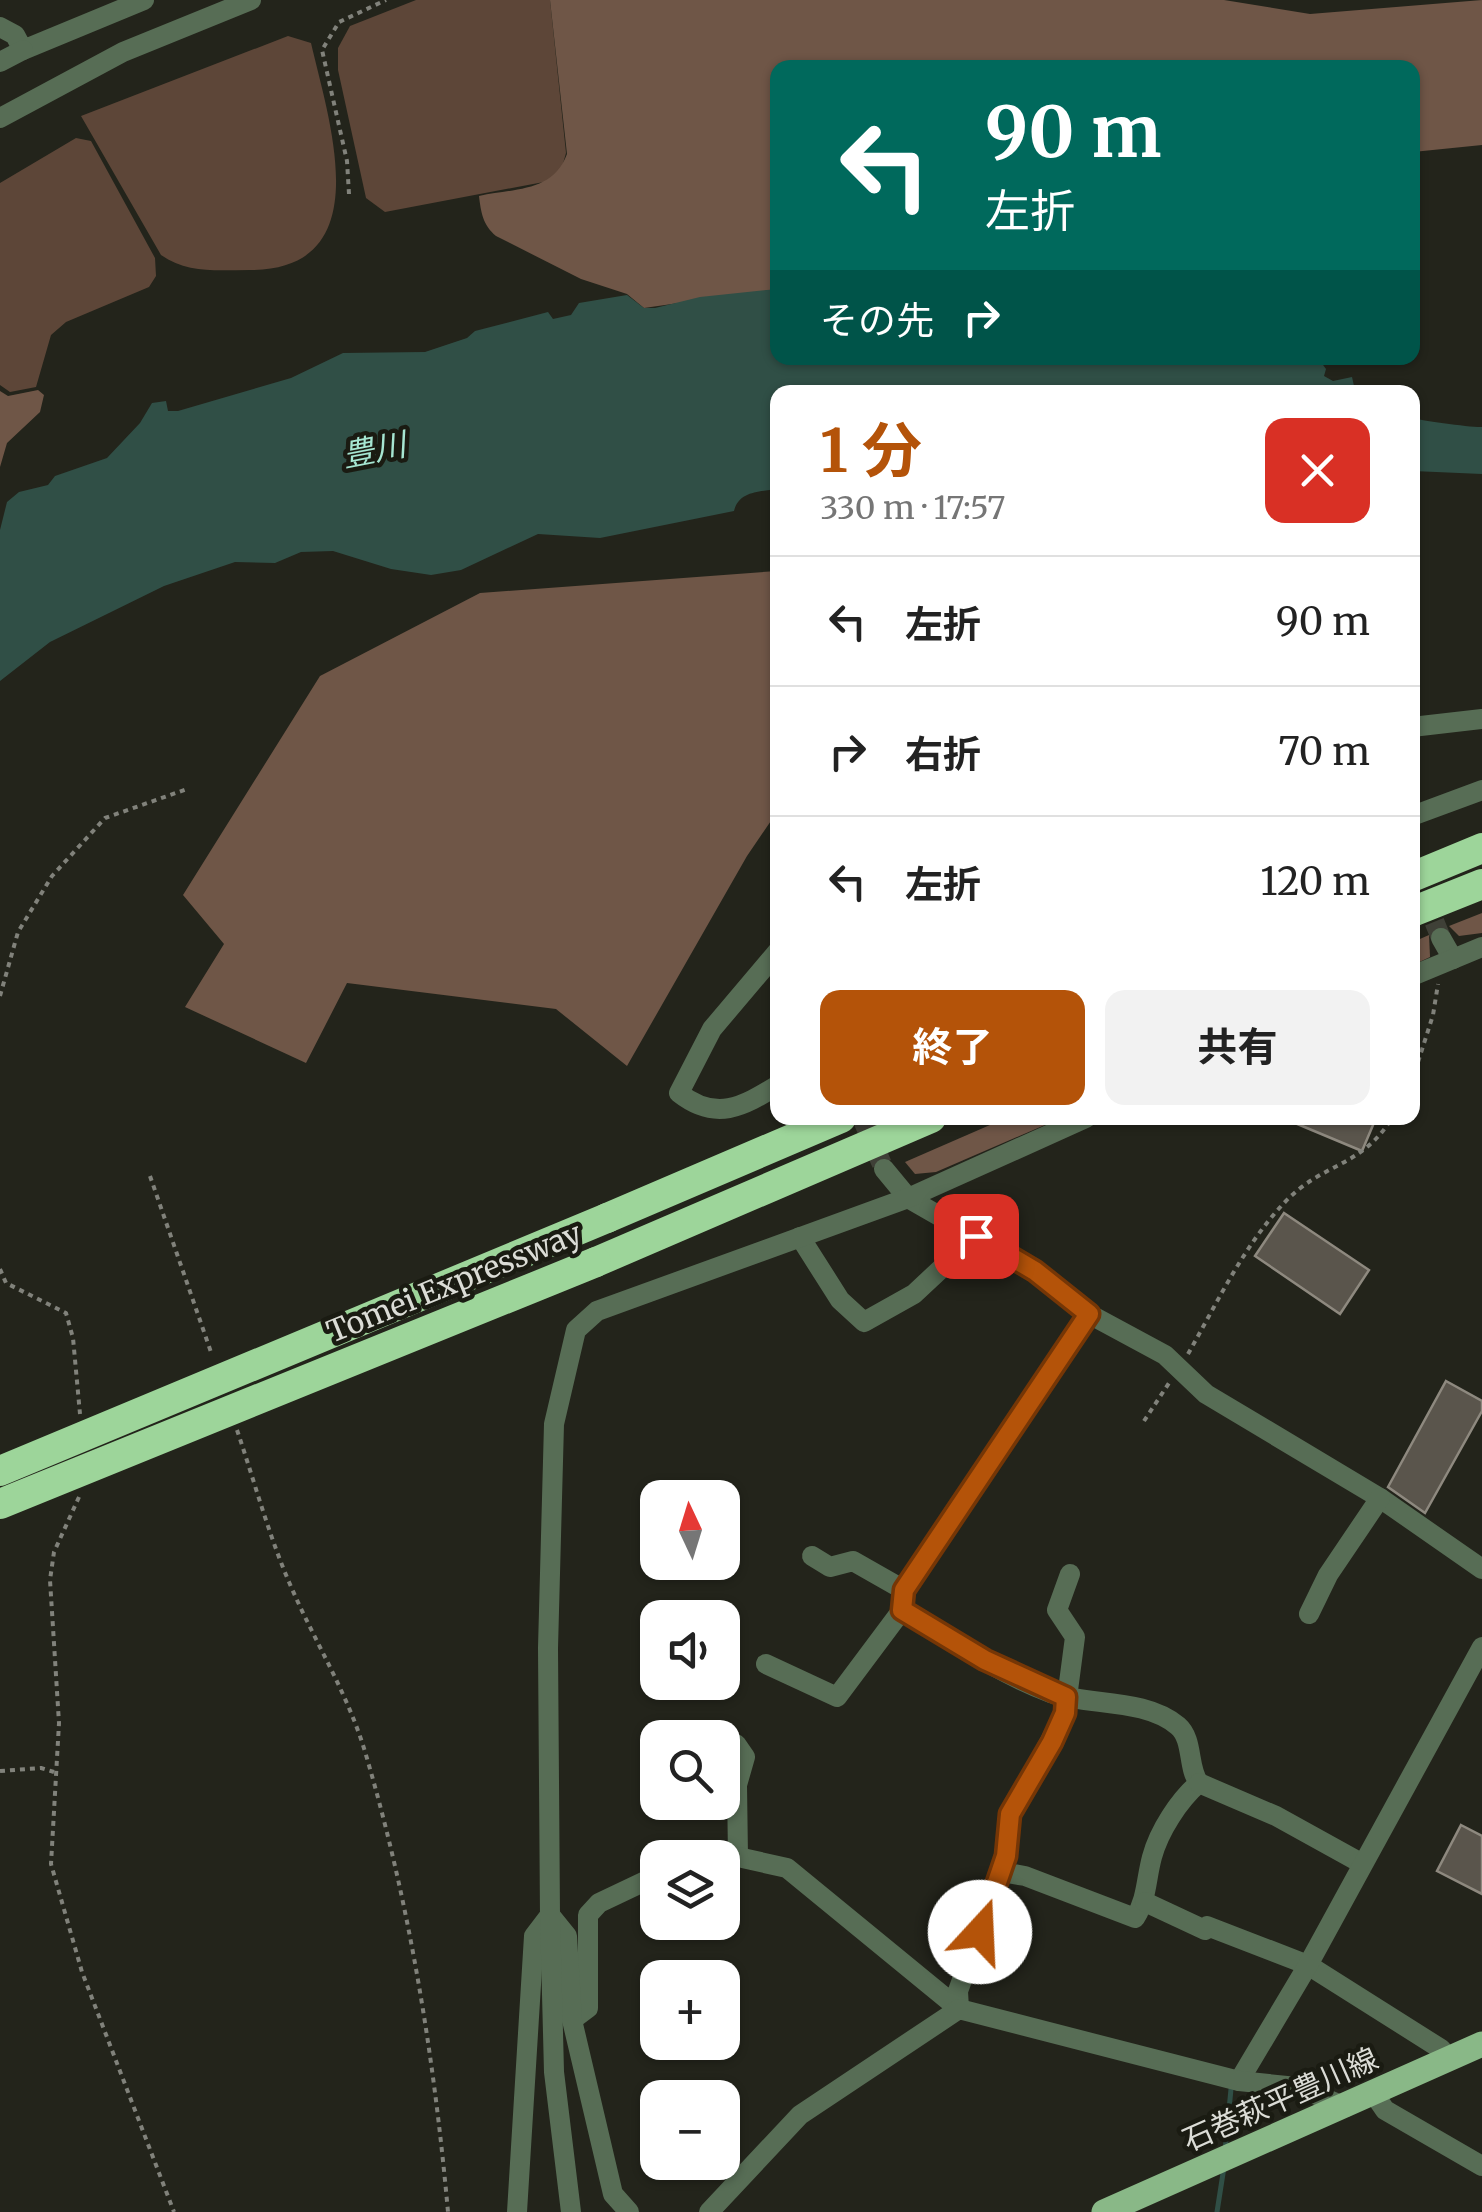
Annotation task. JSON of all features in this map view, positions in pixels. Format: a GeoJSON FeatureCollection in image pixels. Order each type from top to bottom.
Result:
{"type":"FeatureCollection","features":[{"type":"Feature","properties":{"kind":"highway"},"geometry":{"type":"LineString","coordinates":[[1420,875],[1482,848]]}},
{"type":"Feature","properties":{"kind":"highway"},"geometry":{"type":"LineString","coordinates":[[1420,909],[1482,884]]}},
{"type":"Feature","properties":{"kind":"highway","name":"Tomei Expressway"},"geometry":{"type":"LineString","coordinates":[[0,1471],[825,1125]]}},
{"type":"Feature","properties":{"kind":"highway","name":"Tomei Expressway"},"geometry":{"type":"LineString","coordinates":[[0,1504],[596,1262],[915,1125]]}},
{"type":"Feature","properties":{"kind":"main road","name":"石巻萩平豊川線"},"geometry":{"type":"LineString","coordinates":[[1104,2212],[1482,2044]]}},
{"type":"Feature","properties":{"kind":"street"},"geometry":{"type":"LineString","coordinates":[[0,62],[144,0]]}},
{"type":"Feature","properties":{"kind":"street"},"geometry":{"type":"LineString","coordinates":[[0,118],[123,52],[251,0]]}},
{"type":"Feature","properties":{"kind":"street"},"geometry":{"type":"LineString","coordinates":[[0,27],[14,35],[23,50]]}},
{"type":"Feature","properties":{"kind":"street"},"geometry":{"type":"LineString","coordinates":[[1420,726],[1482,720]]}},
{"type":"Feature","properties":{"kind":"street"},"geometry":{"type":"LineString","coordinates":[[1420,813],[1482,790]]}},
{"type":"Feature","properties":{"kind":"street"},"geometry":{"type":"LineString","coordinates":[[1441,938],[1445,962]]}},
{"type":"Feature","properties":{"kind":"street"},"geometry":{"type":"LineString","coordinates":[[1420,973],[1482,947]]}},
{"type":"Feature","properties":{"kind":"street"},"geometry":{"type":"LineString","coordinates":[[770,961],[712,1030],[680,1093],[718,1112],[736,1110],[770,1091]]}},
{"type":"Feature","properties":{"kind":"street"},"geometry":{"type":"LineString","coordinates":[[572,2212],[554,2072],[548,1648],[554,1424],[576,1330],[597,1311],[908,1198],[1070,1125]]}},
{"type":"Feature","properties":{"kind":"street"},"geometry":{"type":"LineString","coordinates":[[884,1169],[908,1198],[1035,1271],[1089,1314],[1134,1336],[1179,1368],[1206,1394],[1380,1498],[1482,1569]]}},
{"type":"Feature","properties":{"kind":"street"},"geometry":{"type":"LineString","coordinates":[[800,1237],[840,1300],[864,1322],[914,1294],[976,1236]]}},
{"type":"Feature","properties":{"kind":"street"},"geometry":{"type":"LineString","coordinates":[[766,1664],[837,1697],[1089,1314]]}},
{"type":"Feature","properties":{"kind":"street"},"geometry":{"type":"LineString","coordinates":[[1309,1614],[1328,1575],[1380,1498]]}},
{"type":"Feature","properties":{"kind":"street"},"geometry":{"type":"LineString","coordinates":[[812,1556],[830,1566],[853,1560],[985,1660],[1066,1697],[1150,1713],[1178,1726],[1200,1783],[1276,1816],[1362,1863]]}},
{"type":"Feature","properties":{"kind":"street"},"geometry":{"type":"LineString","coordinates":[[959,2009],[958,1992],[1001,1872],[1010,1814],[1065,1713],[1075,1638],[1057,1610],[1070,1574]]}},
{"type":"Feature","properties":{"kind":"street"},"geometry":{"type":"LineString","coordinates":[[1239,2080],[1308,1965],[1482,1648]]}},
{"type":"Feature","properties":{"kind":"street"},"geometry":{"type":"LineString","coordinates":[[740,1750],[745,1757],[740,1774]]}},
{"type":"Feature","properties":{"kind":"street"},"geometry":{"type":"LineString","coordinates":[[1001,1872],[1025,1876],[1135,1918],[1145,1902],[1153,1852],[1172,1815],[1200,1783]]}},
{"type":"Feature","properties":{"kind":"street"},"geometry":{"type":"LineString","coordinates":[[740,1861],[786,1868],[808,1882],[959,2009],[1239,2080],[1297,2088],[1346,2107]]}},
{"type":"Feature","properties":{"kind":"street"},"geometry":{"type":"LineString","coordinates":[[572,2020],[588,2008],[588,1915],[599,1903],[640,1884]]}},
{"type":"Feature","properties":{"kind":"street"},"geometry":{"type":"LineString","coordinates":[[1145,1902],[1205,1930],[1208,1926],[1308,1965],[1441,2049],[1449,2060]]}},
{"type":"Feature","properties":{"kind":"street"},"geometry":{"type":"LineString","coordinates":[[550,1915],[567,1936],[572,2020],[614,2194],[629,2212]]}},
{"type":"Feature","properties":{"kind":"street"},"geometry":{"type":"LineString","coordinates":[[517,2212],[534,1936],[550,1915]]}},
{"type":"Feature","properties":{"kind":"street"},"geometry":{"type":"LineString","coordinates":[[709,2212],[800,2115],[959,2009]]}},
{"type":"Feature","properties":{"kind":"street"},"geometry":{"type":"LineString","coordinates":[[1374,2094],[1386,2110],[1482,2166]]}},
{"type":"Feature","properties":{"kind":"path"},"geometry":{"type":"LineString","coordinates":[[349,194],[347,161],[322,50],[339,22],[386,0]]}},
{"type":"Feature","properties":{"kind":"path"},"geometry":{"type":"LineString","coordinates":[[0,996],[18,932],[52,876],[105,818],[187,790]]}},
{"type":"Feature","properties":{"kind":"path"},"geometry":{"type":"LineString","coordinates":[[1420,1057],[1434,1016],[1445,962]]}},
{"type":"Feature","properties":{"kind":"path"},"geometry":{"type":"LineString","coordinates":[[1144,1421],[1244,1258],[1282,1205],[1319,1172],[1364,1153],[1386,1125]]}},
{"type":"Feature","properties":{"kind":"path"},"geometry":{"type":"LineString","coordinates":[[150,1176],[213,1360]]}},
{"type":"Feature","properties":{"kind":"path"},"geometry":{"type":"LineString","coordinates":[[0,1269],[6,1284],[66,1312],[74,1338],[80,1424]]}},
{"type":"Feature","properties":{"kind":"path"},"geometry":{"type":"LineString","coordinates":[[232,1416],[289,1582],[340,1682],[366,1754],[408,1918],[437,2088],[448,2212]]}},
{"type":"Feature","properties":{"kind":"path"},"geometry":{"type":"LineString","coordinates":[[84,1482],[54,1552],[50,1580],[59,1724],[51,1864],[59,1902],[115,2062],[138,2112],[174,2212]]}},
{"type":"Feature","properties":{"kind":"path"},"geometry":{"type":"LineString","coordinates":[[0,1771],[41,1768],[54,1772]]}},
{"type":"Feature","properties":{"kind":"shaded area"},"geometry":{"type":"Polygon","coordinates":[[[416,0],[550,0],[566,153],[560,174],[549,181],[385,212],[366,198],[338,70],[338,48],[350,26],[416,0]]]}},
{"type":"Feature","properties":{"kind":"shaded area"},"geometry":{"type":"Polygon","coordinates":[[[550,0],[1224,0],[1310,14],[1482,0],[1482,145],[1420,151],[1420,60],[770,60],[770,290],[644,308],[627,294],[581,279],[496,236],[488,228],[479,196],[543,182],[561,166],[567,154],[550,0]]]}},
{"type":"Feature","properties":{"kind":"shaded area"},"geometry":{"type":"Polygon","coordinates":[[[288,36],[311,43],[334,149],[336,186],[331,219],[317,246],[291,263],[250,270],[193,268],[171,261],[161,255],[81,116],[288,36]]]}},
{"type":"Feature","properties":{"kind":"shaded area"},"geometry":{"type":"Polygon","coordinates":[[[76,138],[91,141],[155,258],[156,276],[149,287],[66,322],[51,335],[36,387],[10,392],[0,385],[0,183],[76,138]]]}},
{"type":"Feature","properties":{"kind":"shaded area"},"geometry":{"type":"Polygon","coordinates":[[[38,390],[44,395],[40,412],[7,443],[0,467],[0,391],[8,396],[38,390]]]}},
{"type":"Feature","properties":{"kind":"shaded area"},"geometry":{"type":"Polygon","coordinates":[[[770,572],[770,822],[627,1066],[556,1009],[347,983],[306,1063],[185,1007],[224,944],[183,895],[320,676],[480,593],[770,572]]]}},
{"type":"Feature","properties":{"kind":"shaded area"},"geometry":{"type":"Polygon","coordinates":[[[1482,913],[1482,933],[1459,936],[1449,926],[1482,913]]]}},
{"type":"Feature","properties":{"kind":"shaded area"},"geometry":{"type":"Polygon","coordinates":[[[1429,935],[1430,957],[1420,962],[1420,939],[1429,935]]]}},
{"type":"Feature","properties":{"kind":"shaded area"},"geometry":{"type":"Polygon","coordinates":[[[990,1125],[1045,1125],[936,1172],[915,1174],[905,1162],[990,1125]]]}},
{"type":"Feature","properties":{"kind":"water","name":"豊川"},"geometry":{"type":"Polygon","coordinates":[[[770,290],[770,365],[1323,365],[1324,376],[1333,381],[1352,377],[1354,385],[770,385],[770,490],[745,496],[734,511],[600,538],[538,534],[461,570],[431,575],[391,569],[333,551],[301,552],[275,563],[235,562],[164,586],[50,642],[0,681],[0,530],[7,502],[19,492],[48,485],[55,476],[107,458],[140,423],[152,403],[166,401],[168,411],[178,411],[291,378],[343,353],[425,352],[467,338],[475,331],[548,312],[553,319],[571,315],[579,303],[627,295],[644,308],[655,308],[700,297],[770,290]]]}},
{"type":"Feature","properties":{"kind":"water"},"geometry":{"type":"Polygon","coordinates":[[[1420,419],[1482,427],[1482,474],[1420,471],[1420,419]]]}},
{"type":"Feature","properties":{"kind":"building"},"geometry":{"type":"Polygon","coordinates":[[[1300,1125],[1373,1125],[1362,1151],[1300,1125]]]}},
{"type":"Feature","properties":{"kind":"building"},"geometry":{"type":"Polygon","coordinates":[[[1284,1213],[1369,1270],[1340,1314],[1255,1256],[1284,1213]]]}},
{"type":"Feature","properties":{"kind":"building"},"geometry":{"type":"Polygon","coordinates":[[[1446,1381],[1482,1401],[1482,1411],[1425,1513],[1388,1487],[1446,1381]]]}},
{"type":"Feature","properties":{"kind":"building"},"geometry":{"type":"Polygon","coordinates":[[[1461,1825],[1482,1836],[1482,1894],[1437,1871],[1461,1825]]]}},
{"type":"Feature","properties":{"kind":"waterway"},"geometry":{"type":"LineString","coordinates":[[1225,2151],[1231,2089]]}},
{"type":"Feature","properties":{"kind":"waterway"},"geometry":{"type":"LineString","coordinates":[[1217,2212],[1224,2167]]}},
{"type":"Feature","properties":{"kind":"tunnel"},"geometry":{"type":"LineString","coordinates":[[1423,894],[1441,938]]}},
{"type":"Feature","properties":{"kind":"tunnel"},"geometry":{"type":"LineString","coordinates":[[865,1125],[884,1169]]}},
{"type":"Feature","properties":{"kind":"route"},"geometry":{"type":"LineString","coordinates":[[976,1236],[1035,1271],[1089,1314],[904,1590],[902,1610],[985,1660],[1066,1697],[1065,1713],[1052,1742],[1010,1814],[1006,1856],[980,1932]]}}]}
